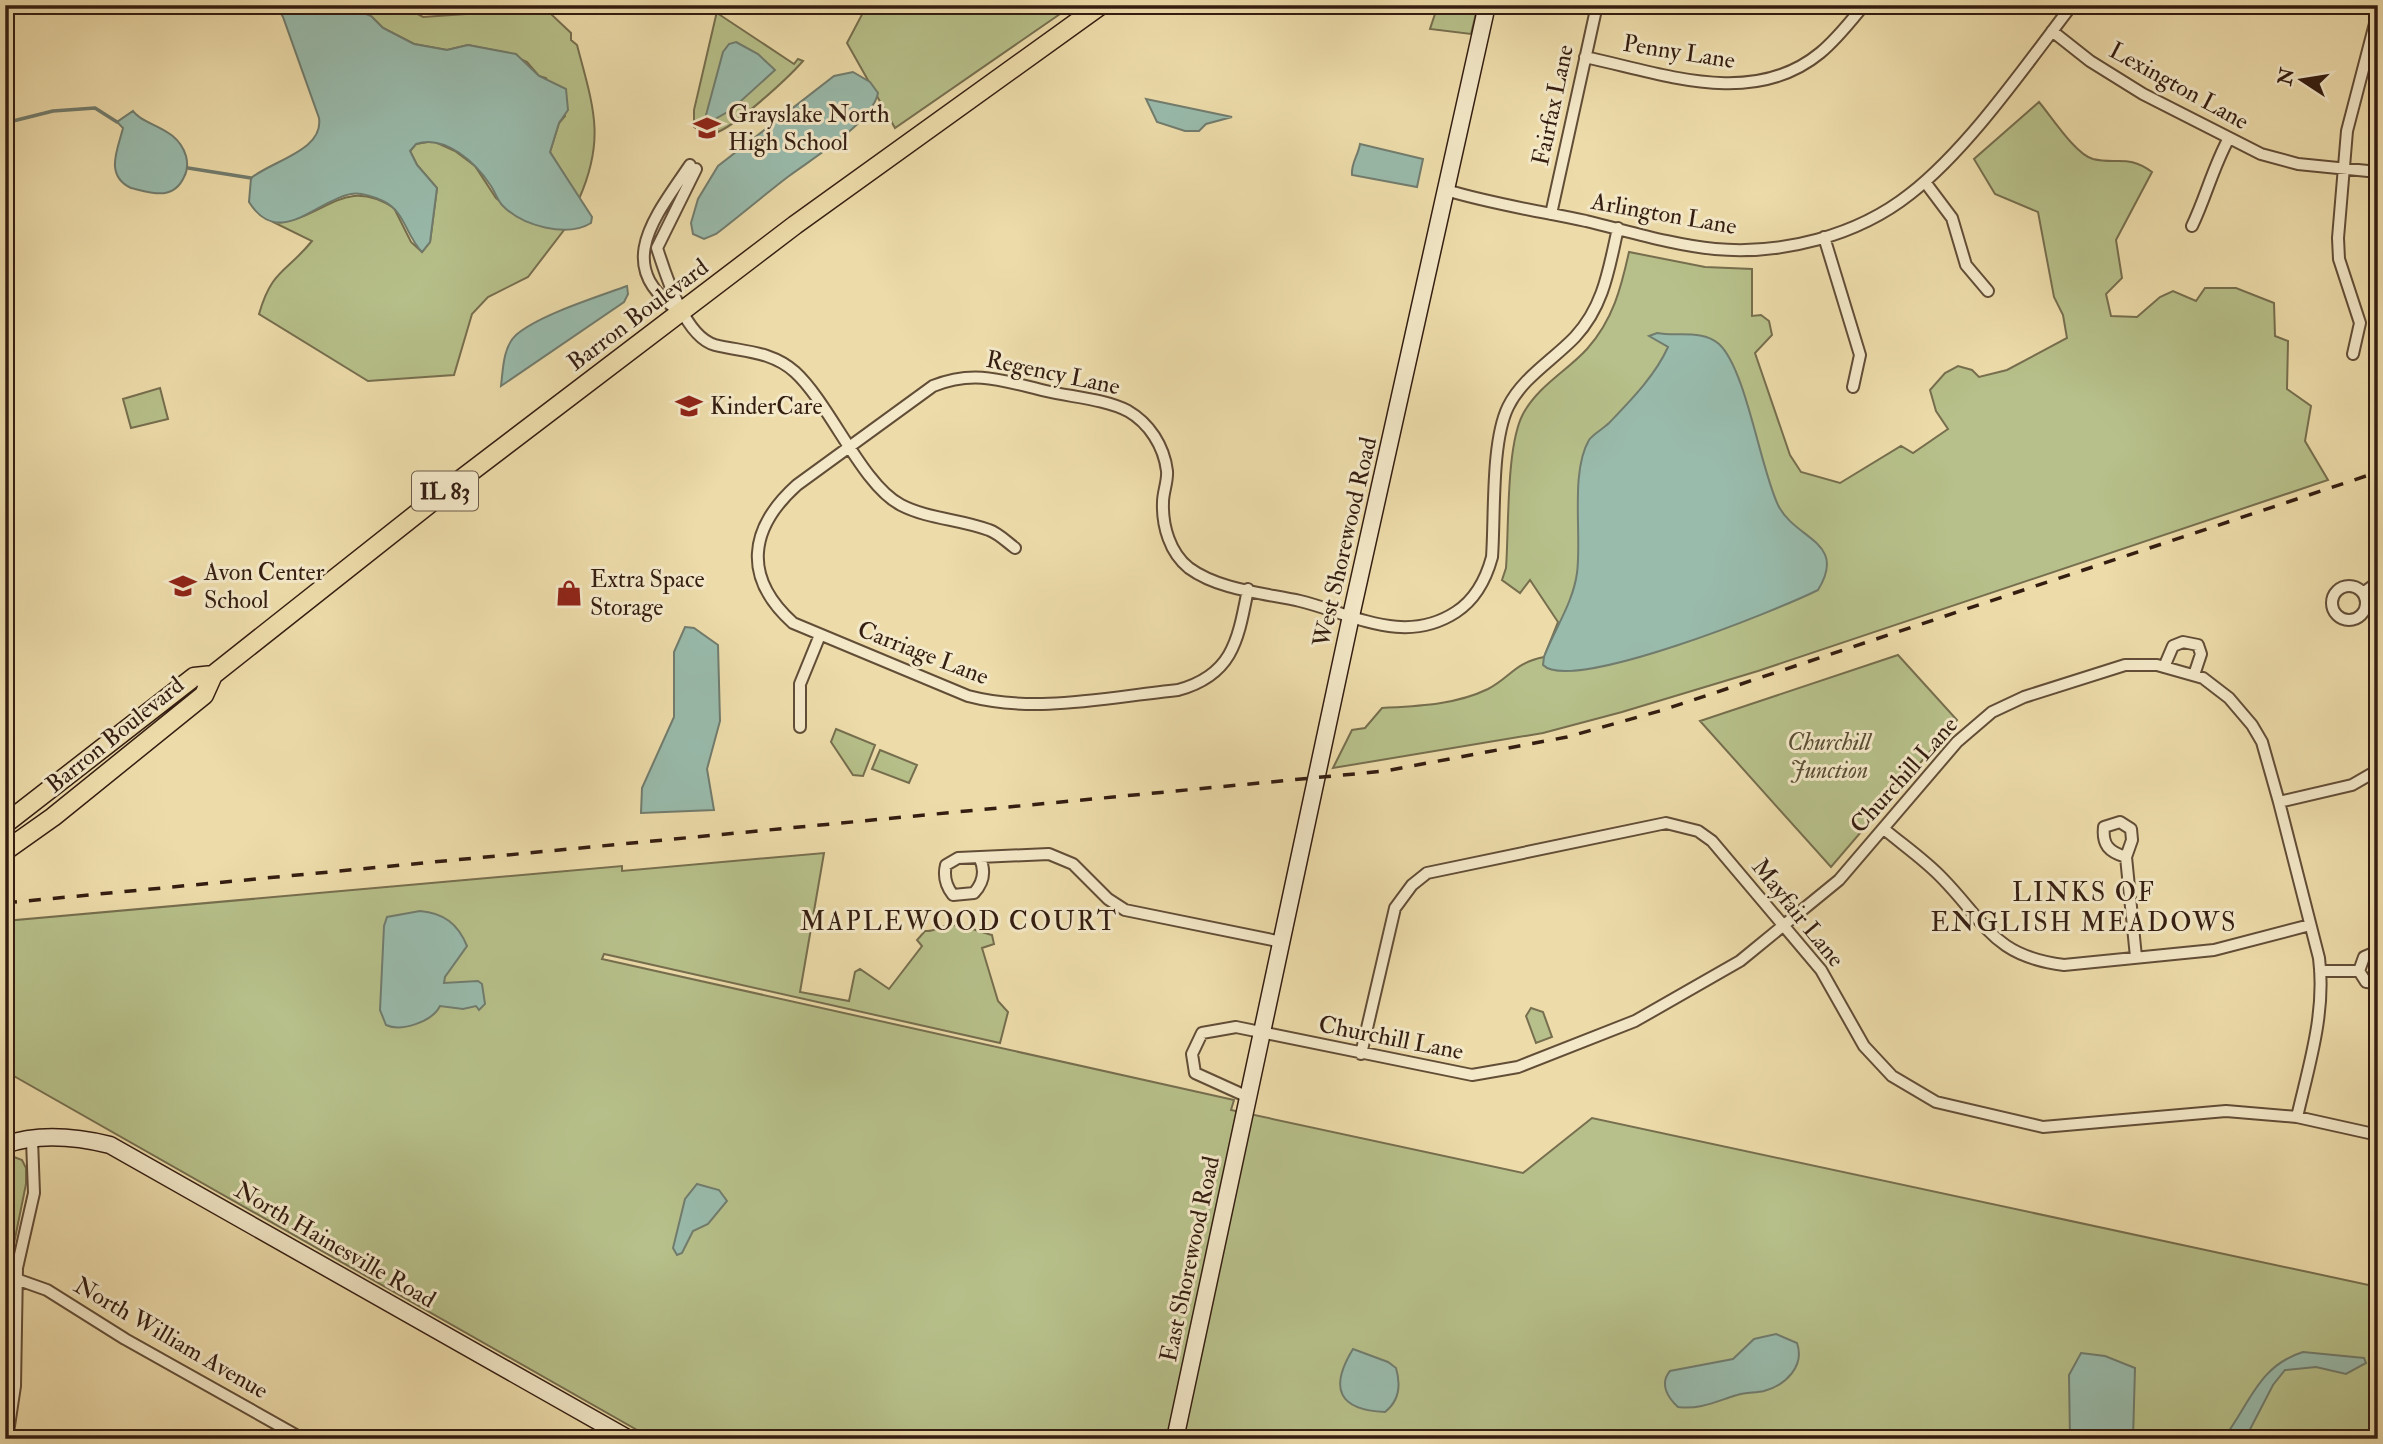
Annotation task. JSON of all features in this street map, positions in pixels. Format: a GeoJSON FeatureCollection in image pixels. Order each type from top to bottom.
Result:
{"type":"FeatureCollection","features":[{"type":"Feature","properties":{"kind":"main road","name":"Barron Boulevard"},"geometry":{"type":"LineString","coordinates":[[5,851],[53,817],[204,695],[213,676],[452,486],[822,205],[1101,5]]}},
{"type":"Feature","properties":{"kind":"main road","name":"West Shorewood Road"},"geometry":{"type":"LineString","coordinates":[[1249,1093],[1351,616],[1487,5]]}},
{"type":"Feature","properties":{"kind":"main road","name":"Barron Boulevard"},"geometry":{"type":"LineString","coordinates":[[5,824],[194,677],[213,676]]}},
{"type":"Feature","properties":{"kind":"main road","name":"East Shorewood Road"},"geometry":{"type":"LineString","coordinates":[[1175,1439],[1249,1093]]}},
{"type":"Feature","properties":{"kind":"main road","name":"North Hainesville Road"},"geometry":{"type":"LineString","coordinates":[[5,1145],[32,1140],[85,1139],[110,1145],[629,1439]]}},
{"type":"Feature","properties":{"kind":"street","name":"Fairfax Lane"},"geometry":{"type":"LineString","coordinates":[[1551,214],[1597,5]]}},
{"type":"Feature","properties":{"kind":"street","name":"Penny Lane"},"geometry":{"type":"LineString","coordinates":[[1585,57],[1711,83],[1756,82],[1800,66],[1819,55],[1864,5]]}},
{"type":"Feature","properties":{"kind":"street","name":"Arlington Lane"},"geometry":{"type":"LineString","coordinates":[[1446,190],[1695,246],[1742,250],[1798,244],[1824,237],[1874,217],[1924,182],[1956,151],[2072,5]]}},
{"type":"Feature","properties":{"kind":"street"},"geometry":{"type":"LineString","coordinates":[[2353,354],[2360,323],[2339,258],[2338,239],[2347,131],[2378,12]]}},
{"type":"Feature","properties":{"kind":"street","name":"Lexington Lane"},"geometry":{"type":"LineString","coordinates":[[2052,32],[2122,82],[2229,138],[2280,160],[2378,172]]}},
{"type":"Feature","properties":{"kind":"street"},"geometry":{"type":"LineString","coordinates":[[2192,226],[2206,199],[2217,159],[2229,138]]}},
{"type":"Feature","properties":{"kind":"street"},"geometry":{"type":"LineString","coordinates":[[682,313],[660,299],[641,262],[643,247],[653,225],[693,167],[657,248],[682,313],[698,337],[705,341],[759,352],[795,372],[880,488],[899,505],[922,514],[990,530],[1015,548]]}},
{"type":"Feature","properties":{"kind":"street"},"geometry":{"type":"LineString","coordinates":[[1924,182],[1952,218],[1966,265],[1987,291]]}},
{"type":"Feature","properties":{"kind":"street","name":"Regency Lane"},"geometry":{"type":"LineString","coordinates":[[850,446],[933,386],[956,377],[983,375],[1126,410],[1147,424],[1162,451],[1167,472],[1163,501],[1164,524],[1171,547],[1186,566],[1207,580],[1338,610],[1394,628],[1422,628],[1446,619],[1478,592],[1492,557],[1499,438],[1506,412],[1522,385],[1574,337],[1597,306],[1604,291],[1618,228]]}},
{"type":"Feature","properties":{"kind":"street"},"geometry":{"type":"LineString","coordinates":[[1824,237],[1860,355],[1853,387]]}},
{"type":"Feature","properties":{"kind":"street","name":"Carriage Lane"},"geometry":{"type":"LineString","coordinates":[[850,446],[779,502],[768,517],[760,542],[759,567],[762,587],[793,623],[968,696],[998,704],[1025,706],[1178,690],[1199,684],[1218,670],[1231,653],[1240,631],[1248,589]]}},
{"type":"Feature","properties":{"kind":"street"},"geometry":{"type":"LineString","coordinates":[[2362,593],[2378,582]]}},
{"type":"Feature","properties":{"kind":"street"},"geometry":{"type":"LineString","coordinates":[[800,727],[800,684],[820,635]]}},
{"type":"Feature","properties":{"kind":"street"},"geometry":{"type":"LineString","coordinates":[[2164,667],[2173,646],[2193,643],[2201,653],[2194,675]]}},
{"type":"Feature","properties":{"kind":"street","name":"Churchill Lane"},"geometry":{"type":"LineString","coordinates":[[1249,1093],[1195,1073],[1192,1054],[1202,1033],[1236,1027],[1462,1075],[1488,1074],[1518,1067],[1635,1021],[1740,961],[1839,880],[1957,742],[1992,712],[2024,697],[2125,664],[2164,667],[2194,675],[2229,698],[2262,741],[2320,971],[2320,1011],[2297,1117]]}},
{"type":"Feature","properties":{"kind":"street"},"geometry":{"type":"LineString","coordinates":[[2279,802],[2352,785],[2378,770]]}},
{"type":"Feature","properties":{"kind":"street","name":"Mayfair Lane"},"geometry":{"type":"LineString","coordinates":[[1361,1054],[1395,908],[1412,885],[1427,873],[1654,824],[1679,825],[1698,831],[1712,841],[1784,925],[1821,970],[1864,1046],[1892,1076],[1936,1102],[2043,1127],[2226,1111],[2297,1117],[2378,1135]]}},
{"type":"Feature","properties":{"kind":"street"},"geometry":{"type":"LineString","coordinates":[[1884,829],[1941,877],[1989,933],[2019,955],[2064,965],[2214,950],[2310,925]]}},
{"type":"Feature","properties":{"kind":"street"},"geometry":{"type":"LineString","coordinates":[[980,859],[1022,854],[1049,855],[1073,864],[1108,899],[1125,910],[1282,942]]}},
{"type":"Feature","properties":{"kind":"street"},"geometry":{"type":"LineString","coordinates":[[2126,857],[2136,957]]}},
{"type":"Feature","properties":{"kind":"street"},"geometry":{"type":"LineString","coordinates":[[2359,971],[2364,957],[2378,951]]}},
{"type":"Feature","properties":{"kind":"street"},"geometry":{"type":"LineString","coordinates":[[2320,971],[2359,971]]}},
{"type":"Feature","properties":{"kind":"street"},"geometry":{"type":"LineString","coordinates":[[2359,971],[2366,982],[2378,983]]}},
{"type":"Feature","properties":{"kind":"street"},"geometry":{"type":"LineString","coordinates":[[7,1439],[15,1386],[16,1279],[34,1193],[32,1140]]}},
{"type":"Feature","properties":{"kind":"street","name":"North William Avenue"},"geometry":{"type":"LineString","coordinates":[[16,1279],[47,1290],[125,1339],[303,1439]]}},
{"type":"Feature","properties":{"kind":"green space"},"geometry":{"type":"Polygon","coordinates":[[[311,5],[409,5],[412,11],[423,17],[466,14],[481,5],[530,5],[551,14],[571,33],[571,40],[577,45],[592,104],[592,158],[579,199],[550,152],[559,123],[565,116],[546,78],[539,76],[527,62],[508,53],[468,45],[447,50],[414,44],[383,28],[371,16],[311,5]]]}},
{"type":"Feature","properties":{"kind":"green space"},"geometry":{"type":"Polygon","coordinates":[[[867,5],[1073,5],[895,128],[847,43],[867,5]]]}},
{"type":"Feature","properties":{"kind":"green space"},"geometry":{"type":"Polygon","coordinates":[[[1438,5],[1478,5],[1471,34],[1430,29],[1438,5]]]}},
{"type":"Feature","properties":{"kind":"green space"},"geometry":{"type":"Polygon","coordinates":[[[718,7],[723,8],[720,15],[794,64],[798,59],[803,61],[748,112],[724,129],[709,133],[694,127],[694,110],[718,7]]]}},
{"type":"Feature","properties":{"kind":"green space"},"geometry":{"type":"Polygon","coordinates":[[[2039,102],[2071,142],[2086,156],[2101,161],[2136,163],[2152,172],[2116,240],[2122,278],[2106,294],[2111,316],[2137,317],[2160,297],[2173,291],[2196,301],[2205,288],[2236,288],[2274,303],[2275,336],[2288,341],[2287,389],[2311,406],[2305,441],[2328,480],[1758,671],[1622,712],[1543,733],[1333,768],[1352,730],[1365,728],[1382,708],[1436,704],[1463,698],[1488,689],[1526,663],[1544,657],[1558,622],[1530,580],[1520,593],[1502,580],[1506,568],[1509,488],[1514,446],[1523,414],[1529,404],[1587,349],[1603,327],[1619,291],[1629,252],[1705,267],[1752,269],[1752,316],[1761,315],[1769,321],[1772,335],[1755,353],[1790,455],[1801,472],[1840,483],[1901,446],[1913,453],[1948,429],[1936,411],[1930,390],[1945,373],[1958,366],[1972,370],[1979,377],[2007,370],[2067,338],[2063,315],[2054,297],[2038,212],[1995,194],[1974,159],[2039,102]]]}},
{"type":"Feature","properties":{"kind":"green space"},"geometry":{"type":"Polygon","coordinates":[[[433,141],[455,151],[475,166],[496,198],[514,213],[564,230],[528,277],[488,297],[472,314],[454,375],[368,381],[259,314],[269,288],[312,241],[275,223],[292,220],[347,197],[361,196],[376,199],[394,208],[411,242],[422,252],[430,242],[437,188],[417,165],[410,151],[416,144],[433,141]]]}},
{"type":"Feature","properties":{"kind":"green space"},"geometry":{"type":"Polygon","coordinates":[[[160,388],[168,419],[131,428],[123,399],[160,388]]]}},
{"type":"Feature","properties":{"kind":"green space","name":"Churchill Junction"},"geometry":{"type":"Polygon","coordinates":[[[1898,655],[1957,720],[1831,867],[1700,721],[1898,655]]]}},
{"type":"Feature","properties":{"kind":"green space"},"geometry":{"type":"Polygon","coordinates":[[[836,729],[875,745],[863,776],[853,775],[831,742],[836,729]]]}},
{"type":"Feature","properties":{"kind":"green space"},"geometry":{"type":"Polygon","coordinates":[[[880,750],[917,765],[909,783],[872,769],[880,750]]]}},
{"type":"Feature","properties":{"kind":"green space"},"geometry":{"type":"Polygon","coordinates":[[[824,853],[800,992],[849,1001],[855,972],[860,969],[889,989],[922,946],[917,940],[925,931],[949,925],[967,927],[992,935],[994,944],[982,948],[998,1001],[1008,1012],[1000,1043],[604,954],[602,959],[1234,1100],[1231,1110],[1523,1173],[1592,1118],[2378,1287],[2378,1439],[653,1439],[5,1071],[5,921],[622,866],[622,871],[824,853]]]}},
{"type":"Feature","properties":{"kind":"green space"},"geometry":{"type":"Polygon","coordinates":[[[1531,1008],[1543,1012],[1552,1037],[1536,1043],[1526,1016],[1531,1008]]]}},
{"type":"Feature","properties":{"kind":"green space"},"geometry":{"type":"Polygon","coordinates":[[[5,1156],[22,1160],[26,1168],[26,1184],[5,1288],[5,1156]]]}},
{"type":"Feature","properties":{"kind":"shaded area"},"geometry":{"type":"Polygon","coordinates":[[[276,5],[359,11],[371,16],[383,28],[414,44],[447,50],[468,45],[516,54],[539,76],[566,89],[568,110],[559,123],[550,152],[592,217],[591,223],[570,229],[558,229],[545,228],[521,219],[502,205],[485,177],[468,160],[449,147],[427,142],[416,144],[410,151],[417,165],[437,188],[430,242],[422,252],[396,211],[372,196],[351,194],[285,222],[273,222],[261,216],[249,202],[251,178],[306,146],[314,138],[319,118],[283,17],[276,5]]]}},
{"type":"Feature","properties":{"kind":"shaded area"},"geometry":{"type":"Polygon","coordinates":[[[736,42],[758,54],[775,70],[731,110],[708,123],[706,115],[723,52],[729,44],[736,42]]]}},
{"type":"Feature","properties":{"kind":"shaded area"},"geometry":{"type":"Polygon","coordinates":[[[853,72],[870,82],[878,93],[865,116],[854,128],[716,234],[704,239],[693,234],[691,223],[698,199],[718,166],[834,76],[853,72]]]}},
{"type":"Feature","properties":{"kind":"shaded area"},"geometry":{"type":"Polygon","coordinates":[[[1146,99],[1232,117],[1206,124],[1199,131],[1185,131],[1157,122],[1146,99]]]}},
{"type":"Feature","properties":{"kind":"shaded area"},"geometry":{"type":"Polygon","coordinates":[[[133,111],[175,138],[182,146],[187,169],[174,190],[154,193],[131,188],[118,176],[115,161],[123,128],[117,122],[133,111]]]}},
{"type":"Feature","properties":{"kind":"shaded area"},"geometry":{"type":"Polygon","coordinates":[[[1360,144],[1423,159],[1417,187],[1352,175],[1360,144]]]}},
{"type":"Feature","properties":{"kind":"shaded area"},"geometry":{"type":"Polygon","coordinates":[[[627,286],[628,294],[624,302],[501,386],[506,352],[516,335],[539,320],[627,286]]]}},
{"type":"Feature","properties":{"kind":"shaded area"},"geometry":{"type":"Polygon","coordinates":[[[1657,333],[1689,334],[1712,339],[1729,357],[1745,396],[1778,505],[1786,517],[1823,551],[1827,561],[1826,574],[1818,590],[1722,630],[1632,659],[1592,668],[1561,671],[1543,665],[1575,584],[1578,558],[1578,487],[1583,453],[1589,440],[1633,397],[1663,358],[1668,347],[1649,336],[1657,333]]]}},
{"type":"Feature","properties":{"kind":"shaded area"},"geometry":{"type":"Polygon","coordinates":[[[685,627],[694,628],[718,645],[720,721],[707,769],[714,810],[641,813],[642,788],[674,717],[674,652],[685,627]]]}},
{"type":"Feature","properties":{"kind":"shaded area"},"geometry":{"type":"Polygon","coordinates":[[[420,911],[436,914],[449,921],[467,946],[445,977],[444,983],[478,981],[482,984],[485,1004],[479,1010],[476,1006],[463,1009],[440,1006],[423,1021],[392,1027],[386,1025],[380,1010],[384,926],[387,917],[420,911]]]}},
{"type":"Feature","properties":{"kind":"shaded area"},"geometry":{"type":"Polygon","coordinates":[[[697,1184],[719,1190],[727,1201],[708,1224],[693,1231],[682,1253],[677,1255],[673,1248],[685,1199],[697,1184]]]}},
{"type":"Feature","properties":{"kind":"shaded area"},"geometry":{"type":"Polygon","coordinates":[[[1776,1334],[1797,1343],[1799,1351],[1796,1367],[1780,1384],[1764,1391],[1740,1394],[1694,1407],[1678,1407],[1668,1395],[1665,1381],[1670,1371],[1733,1359],[1754,1339],[1776,1334]]]}},
{"type":"Feature","properties":{"kind":"shaded area"},"geometry":{"type":"Polygon","coordinates":[[[1353,1349],[1388,1362],[1396,1368],[1398,1392],[1385,1412],[1357,1407],[1342,1394],[1341,1375],[1353,1349]]]}},
{"type":"Feature","properties":{"kind":"shaded area"},"geometry":{"type":"Polygon","coordinates":[[[2303,1352],[2364,1358],[2366,1363],[2346,1374],[2316,1367],[2285,1370],[2273,1385],[2245,1439],[2223,1439],[2265,1376],[2288,1358],[2303,1352]]]}},
{"type":"Feature","properties":{"kind":"shaded area"},"geometry":{"type":"Polygon","coordinates":[[[2081,1353],[2105,1356],[2135,1368],[2133,1439],[2070,1439],[2069,1375],[2081,1353]]]}},
{"type":"Feature","properties":{"kind":"waterway"},"geometry":{"type":"LineString","coordinates":[[5,123],[53,111],[95,108],[117,122]]}},
{"type":"Feature","properties":{"kind":"waterway"},"geometry":{"type":"LineString","coordinates":[[188,168],[251,178]]}},
{"type":"Feature","properties":{"kind":"railway"},"geometry":{"type":"LineString","coordinates":[[5,903],[1385,771],[1567,737],[1663,710],[2378,472]]}},
{"type":"Feature","properties":{"kind":"place","name":"Grayslake North High School"},"geometry":{"type":"Point","coordinates":[707,128]}},
{"type":"Feature","properties":{"kind":"place","name":"KinderCare"},"geometry":{"type":"Point","coordinates":[689,406]}},
{"type":"Feature","properties":{"kind":"place","name":"Avon Center School"},"geometry":{"type":"Point","coordinates":[183,586]}},
{"type":"Feature","properties":{"kind":"place","name":"Extra Space Storage"},"geometry":{"type":"Point","coordinates":[569,593]}},
{"type":"Feature","properties":{"kind":"district","name":"LINKS OF ENGLISH MEADOWS"},"geometry":{"type":"Point","coordinates":[2084,908]}},
{"type":"Feature","properties":{"kind":"district","name":"MAPLEWOOD COURT"},"geometry":{"type":"Point","coordinates":[959,922]}}]}
